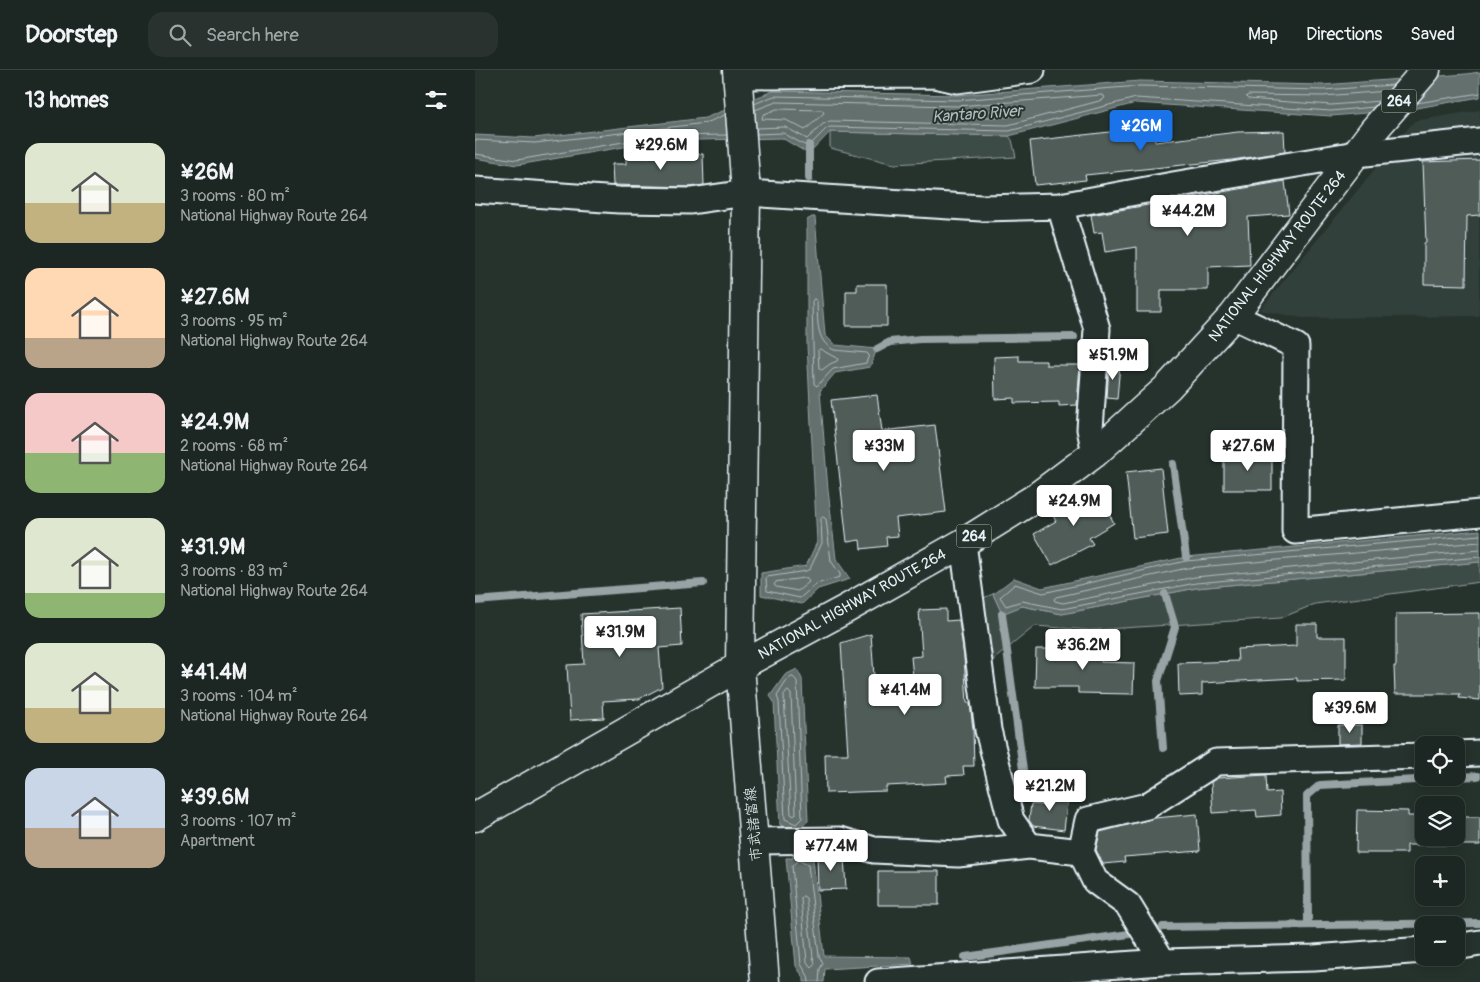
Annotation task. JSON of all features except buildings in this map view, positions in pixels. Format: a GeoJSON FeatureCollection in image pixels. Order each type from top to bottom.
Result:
{"type":"FeatureCollection","features":[{"type":"Feature","properties":{"kind":"main road","name":"NATIONAL HIGHWAY ROUTE 264"},"geometry":{"type":"LineString","coordinates":[[475,817],[740,666],[963,543],[1035,498],[1095,453],[1168,388],[1233,316],[1373,131],[1426,70]]}},
{"type":"Feature","properties":{"kind":"main road","name":"市武諸富線"},"geometry":{"type":"LineString","coordinates":[[737,79],[746,193],[740,666],[765,982]]}},
{"type":"Feature","properties":{"kind":"street"},"geometry":{"type":"LineString","coordinates":[[737,79],[937,72],[957,80],[1032,70]]}},
{"type":"Feature","properties":{"kind":"street"},"geometry":{"type":"LineString","coordinates":[[475,190],[619,200],[691,200],[746,193],[981,208],[1060,206],[1356,154],[1480,142]]}},
{"type":"Feature","properties":{"kind":"street"},"geometry":{"type":"LineString","coordinates":[[1060,206],[1097,329],[1090,429],[1095,453]]}},
{"type":"Feature","properties":{"kind":"street"},"geometry":{"type":"LineString","coordinates":[[1233,316],[1296,346],[1295,531],[1480,513]]}},
{"type":"Feature","properties":{"kind":"street"},"geometry":{"type":"LineString","coordinates":[[963,543],[988,730],[1011,820],[1029,846]]}},
{"type":"Feature","properties":{"kind":"street"},"geometry":{"type":"LineString","coordinates":[[1465,754],[1480,753]]}},
{"type":"Feature","properties":{"kind":"street"},"geometry":{"type":"LineString","coordinates":[[1163,962],[1128,905],[1095,881],[1081,852],[1088,820],[1147,806],[1216,762],[1415,756]]}},
{"type":"Feature","properties":{"kind":"street"},"geometry":{"type":"LineString","coordinates":[[755,841],[840,840],[874,850],[957,854],[1029,846],[1081,852]]}},
{"type":"Feature","properties":{"kind":"street"},"geometry":{"type":"LineString","coordinates":[[1465,946],[1480,943]]}},
{"type":"Feature","properties":{"kind":"street"},"geometry":{"type":"LineString","coordinates":[[878,982],[1163,962],[1313,958],[1415,951]]}},
{"type":"Feature","properties":{"kind":"shaded area"},"geometry":{"type":"Polygon","coordinates":[[[1480,110],[1479,316],[1302,318],[1260,310],[1414,121],[1480,110]]]}},
{"type":"Feature","properties":{"kind":"shaded area"},"geometry":{"type":"Polygon","coordinates":[[[830,132],[1009,136],[1012,140],[1016,157],[894,164],[830,148],[830,132]]]}},
{"type":"Feature","properties":{"kind":"shaded area"},"geometry":{"type":"Polygon","coordinates":[[[1480,562],[1480,582],[1315,604],[1281,618],[1090,630],[1035,626],[992,661],[981,599],[993,594],[1002,613],[1022,606],[1062,614],[1196,588],[1480,562]]]}},
{"type":"Feature","properties":{"kind":"water","name":"Kantaro River"},"geometry":{"type":"Polygon","coordinates":[[[1480,72],[1480,97],[1411,109],[1331,116],[1136,103],[1009,136],[830,132],[809,154],[782,138],[659,141],[517,165],[475,158],[475,135],[534,138],[705,118],[773,91],[957,95],[1140,81],[1323,85],[1480,72]]]}},
{"type":"Feature","properties":{"kind":"water"},"geometry":{"type":"Polygon","coordinates":[[[815,217],[825,335],[835,345],[877,349],[870,367],[835,373],[820,391],[836,559],[850,579],[818,589],[802,604],[761,595],[761,573],[806,566],[817,542],[807,345],[807,220],[815,217]]]}},
{"type":"Feature","properties":{"kind":"water"},"geometry":{"type":"Polygon","coordinates":[[[1480,530],[1480,562],[1196,588],[1062,614],[1022,606],[1002,614],[993,594],[1014,578],[1042,588],[1186,557],[1480,530]]]}},
{"type":"Feature","properties":{"kind":"water"},"geometry":{"type":"Polygon","coordinates":[[[797,669],[802,679],[808,821],[799,829],[804,858],[813,859],[824,956],[911,957],[913,964],[825,969],[824,982],[804,982],[804,978],[796,966],[786,858],[793,858],[792,828],[780,825],[774,702],[770,696],[785,675],[797,669]]]}},
{"type":"Feature","properties":{"kind":"waterway"},"geometry":{"type":"LineString","coordinates":[[809,145],[809,178]]}},
{"type":"Feature","properties":{"kind":"waterway"},"geometry":{"type":"LineString","coordinates":[[877,349],[890,342],[920,339],[1074,337]]}},
{"type":"Feature","properties":{"kind":"waterway"},"geometry":{"type":"LineString","coordinates":[[1173,464],[1186,557]]}},
{"type":"Feature","properties":{"kind":"waterway"},"geometry":{"type":"LineString","coordinates":[[475,601],[703,583]]}},
{"type":"Feature","properties":{"kind":"waterway"},"geometry":{"type":"LineString","coordinates":[[1163,748],[1158,681],[1175,627],[1165,594]]}},
{"type":"Feature","properties":{"kind":"waterway"},"geometry":{"type":"LineString","coordinates":[[1002,614],[1024,777]]}},
{"type":"Feature","properties":{"kind":"waterway"},"geometry":{"type":"LineString","coordinates":[[1465,777],[1477,776]]}},
{"type":"Feature","properties":{"kind":"waterway"},"geometry":{"type":"LineString","coordinates":[[1308,925],[1307,796],[1320,785],[1415,780]]}},
{"type":"Feature","properties":{"kind":"waterway"},"geometry":{"type":"LineString","coordinates":[[1163,927],[1480,923]]}},
{"type":"Feature","properties":{"kind":"waterway"},"geometry":{"type":"LineString","coordinates":[[965,957],[1129,934]]}}]}
